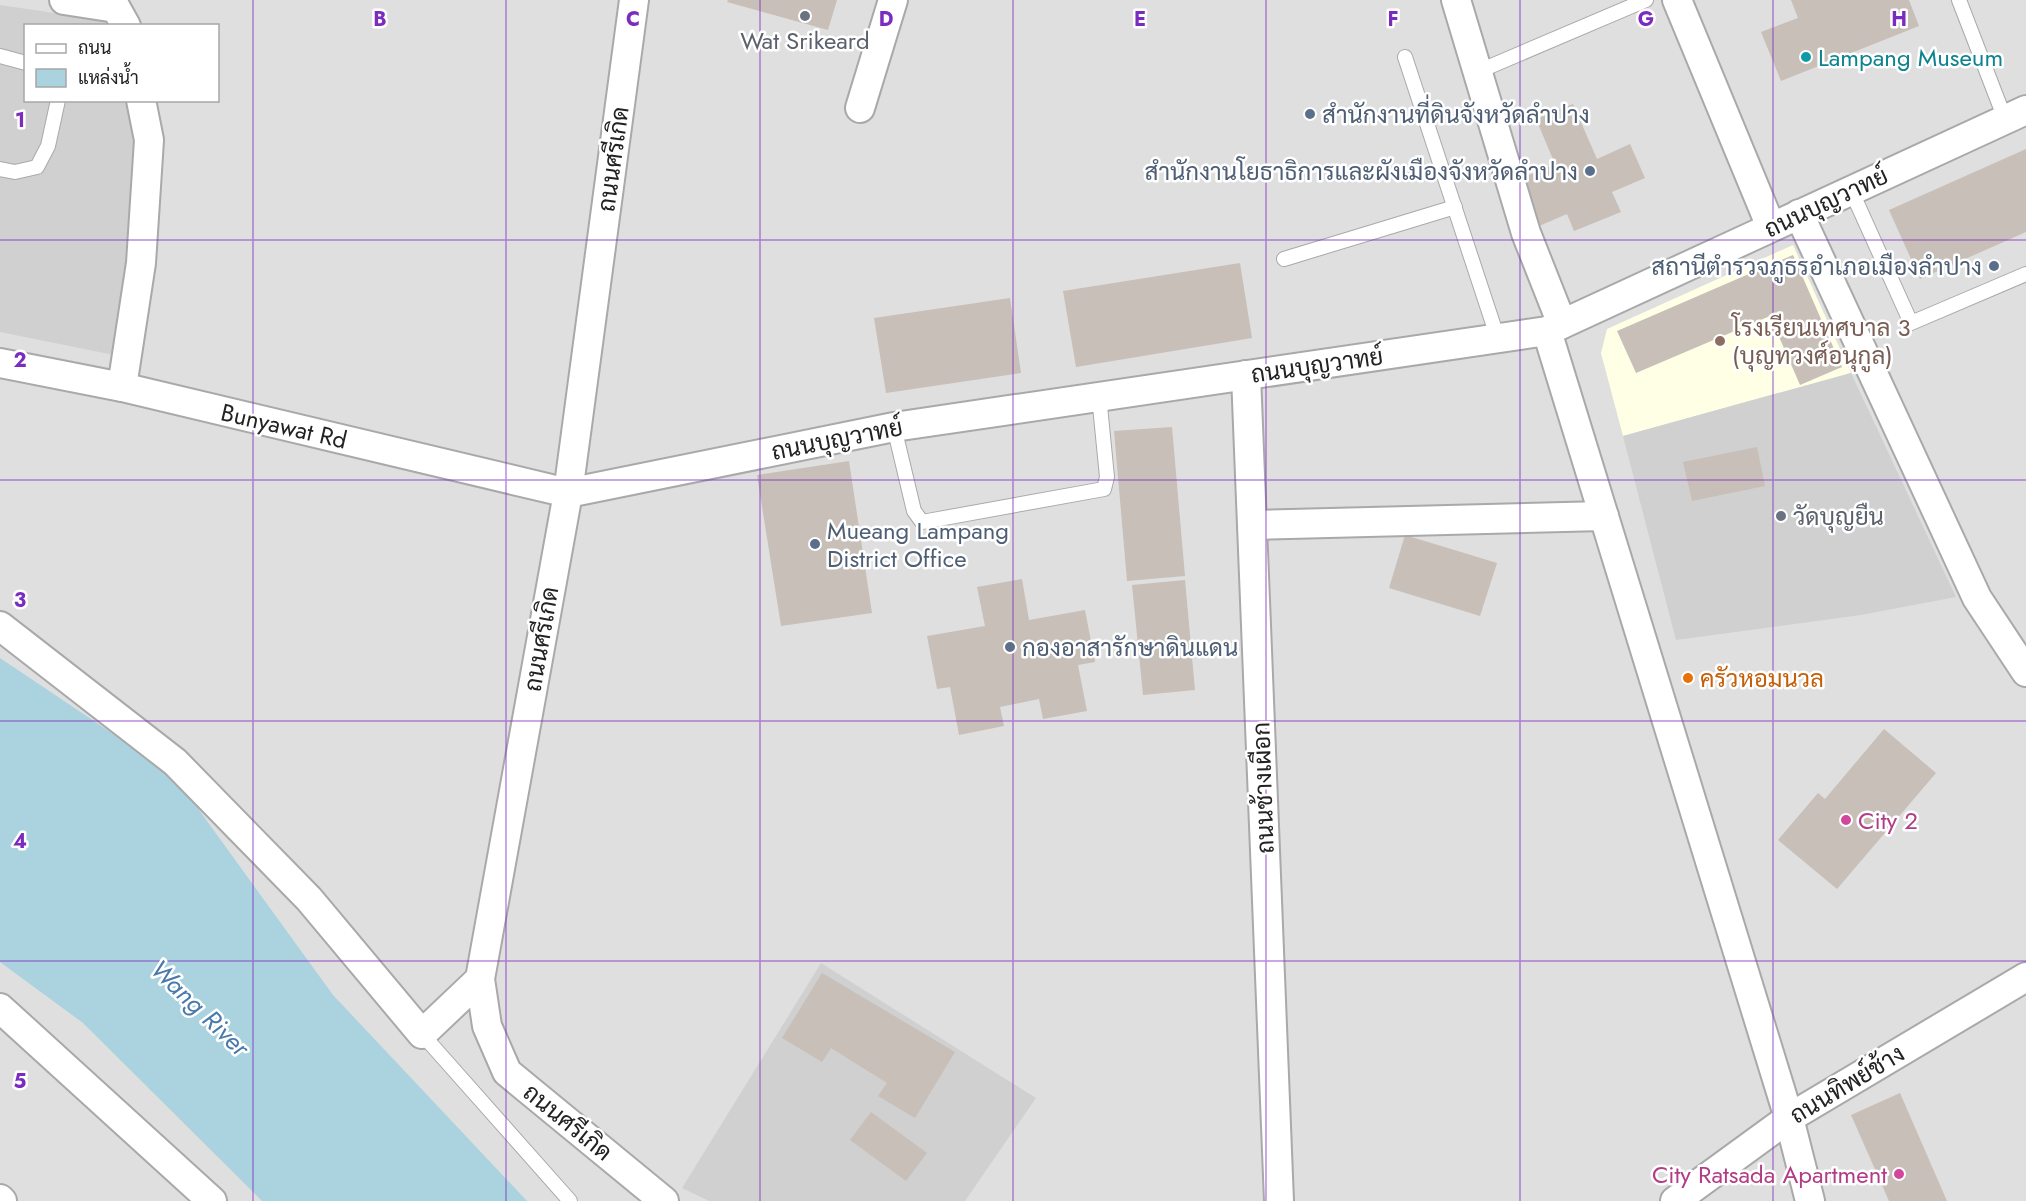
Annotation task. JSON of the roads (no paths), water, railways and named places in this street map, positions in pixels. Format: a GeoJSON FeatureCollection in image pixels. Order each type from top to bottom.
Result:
{"type":"FeatureCollection","features":[{"type":"Feature","properties":{"kind":"street"},"geometry":{"type":"LineString","coordinates":[[64,0],[116,8],[125,24]]}},
{"type":"Feature","properties":{"kind":"street","name":"ถนนศรีเกิด"},"geometry":{"type":"LineString","coordinates":[[634,0],[568,493],[480,979],[487,1026],[507,1072],[664,1201]]}},
{"type":"Feature","properties":{"kind":"street"},"geometry":{"type":"LineString","coordinates":[[860,108],[893,0]]}},
{"type":"Feature","properties":{"kind":"street"},"geometry":{"type":"LineString","coordinates":[[1456,0],[1554,328],[1604,516],[1789,1118],[1810,1201]]}},
{"type":"Feature","properties":{"kind":"street"},"geometry":{"type":"LineString","coordinates":[[1677,0],[1771,227]]}},
{"type":"Feature","properties":{"kind":"street"},"geometry":{"type":"LineString","coordinates":[[122,387],[141,262],[149,140],[141,102]]}},
{"type":"Feature","properties":{"kind":"street","name":"ถนนบุญวาทย์"},"geometry":{"type":"LineString","coordinates":[[568,493],[894,427],[1498,339],[1554,328],[2016,114]]}},
{"type":"Feature","properties":{"kind":"street"},"geometry":{"type":"LineString","coordinates":[[1799,214],[1977,598],[2026,672]]}},
{"type":"Feature","properties":{"kind":"street","name":"Bunyawat Rd"},"geometry":{"type":"LineString","coordinates":[[0,363],[122,387],[568,493]]}},
{"type":"Feature","properties":{"kind":"street","name":"ถนนช้างเผือก"},"geometry":{"type":"LineString","coordinates":[[1246,375],[1279,1201]]}},
{"type":"Feature","properties":{"kind":"street"},"geometry":{"type":"LineString","coordinates":[[1252,525],[1604,516]]}},
{"type":"Feature","properties":{"kind":"street"},"geometry":{"type":"LineString","coordinates":[[0,626],[175,762],[309,899],[422,1034],[480,979]]}},
{"type":"Feature","properties":{"kind":"street","name":"ถนนทิพย์ช้าง"},"geometry":{"type":"LineString","coordinates":[[1675,1201],[1789,1118],[2026,977]]}},
{"type":"Feature","properties":{"kind":"street"},"geometry":{"type":"LineString","coordinates":[[0,1008],[212,1201]]}},
{"type":"Feature","properties":{"kind":"lane"},"geometry":{"type":"LineString","coordinates":[[1477,72],[1646,0]]}},
{"type":"Feature","properties":{"kind":"lane"},"geometry":{"type":"LineString","coordinates":[[1959,0],[2016,114]]}},
{"type":"Feature","properties":{"kind":"lane"},"geometry":{"type":"LineString","coordinates":[[0,56],[24,62]]}},
{"type":"Feature","properties":{"kind":"lane"},"geometry":{"type":"LineString","coordinates":[[1406,57],[1498,339]]}},
{"type":"Feature","properties":{"kind":"lane"},"geometry":{"type":"LineString","coordinates":[[0,169],[15,172],[37,168],[48,146],[58,102]]}},
{"type":"Feature","properties":{"kind":"lane"},"geometry":{"type":"LineString","coordinates":[[1851,190],[1911,323],[2026,274]]}},
{"type":"Feature","properties":{"kind":"lane"},"geometry":{"type":"LineString","coordinates":[[1284,259],[1455,207]]}},
{"type":"Feature","properties":{"kind":"lane"},"geometry":{"type":"LineString","coordinates":[[894,427],[914,511],[922,522],[1104,489],[1107,477],[1099,396]]}},
{"type":"Feature","properties":{"kind":"lane"},"geometry":{"type":"LineString","coordinates":[[422,1034],[570,1201]]}},
{"type":"Feature","properties":{"kind":"water","name":"Wang River"},"geometry":{"type":"Polygon","coordinates":[[[0,658],[173,774],[333,995],[527,1201],[262,1201],[83,1023],[0,962],[0,658]]]}},
{"type":"Feature","properties":{"kind":"place","name":"Wat Srikeard"},"geometry":{"type":"Point","coordinates":[805,16]}},
{"type":"Feature","properties":{"kind":"place","name":"Lampang Museum"},"geometry":{"type":"Point","coordinates":[1806,57]}},
{"type":"Feature","properties":{"kind":"place","name":"สำนักงานที่ดินจังหวัดลำปาง"},"geometry":{"type":"Point","coordinates":[1310,114]}},
{"type":"Feature","properties":{"kind":"place","name":"สำนักงานโยธาธิการและผังเมืองจังหวัดลำปาง"},"geometry":{"type":"Point","coordinates":[1590,171]}},
{"type":"Feature","properties":{"kind":"place","name":"สถานีตำรวจภูธรอำเภอเมืองลำปาง"},"geometry":{"type":"Point","coordinates":[1994,266]}},
{"type":"Feature","properties":{"kind":"place","name":"โรงเรียนเทศบาล 3 (บุญทวงศ์อนุกูล)"},"geometry":{"type":"Point","coordinates":[1720,341]}},
{"type":"Feature","properties":{"kind":"place","name":"วัดบุญยืน"},"geometry":{"type":"Point","coordinates":[1781,516]}},
{"type":"Feature","properties":{"kind":"place","name":"Mueang Lampang District Office"},"geometry":{"type":"Point","coordinates":[815,544]}},
{"type":"Feature","properties":{"kind":"place","name":"กองอาสารักษาดินแดน"},"geometry":{"type":"Point","coordinates":[1010,647]}},
{"type":"Feature","properties":{"kind":"place","name":"ครัวหอมนวล"},"geometry":{"type":"Point","coordinates":[1688,678]}},
{"type":"Feature","properties":{"kind":"place","name":"City 2"},"geometry":{"type":"Point","coordinates":[1846,820]}},
{"type":"Feature","properties":{"kind":"place","name":"City Ratsada Apartment"},"geometry":{"type":"Point","coordinates":[1899,1174]}}]}
